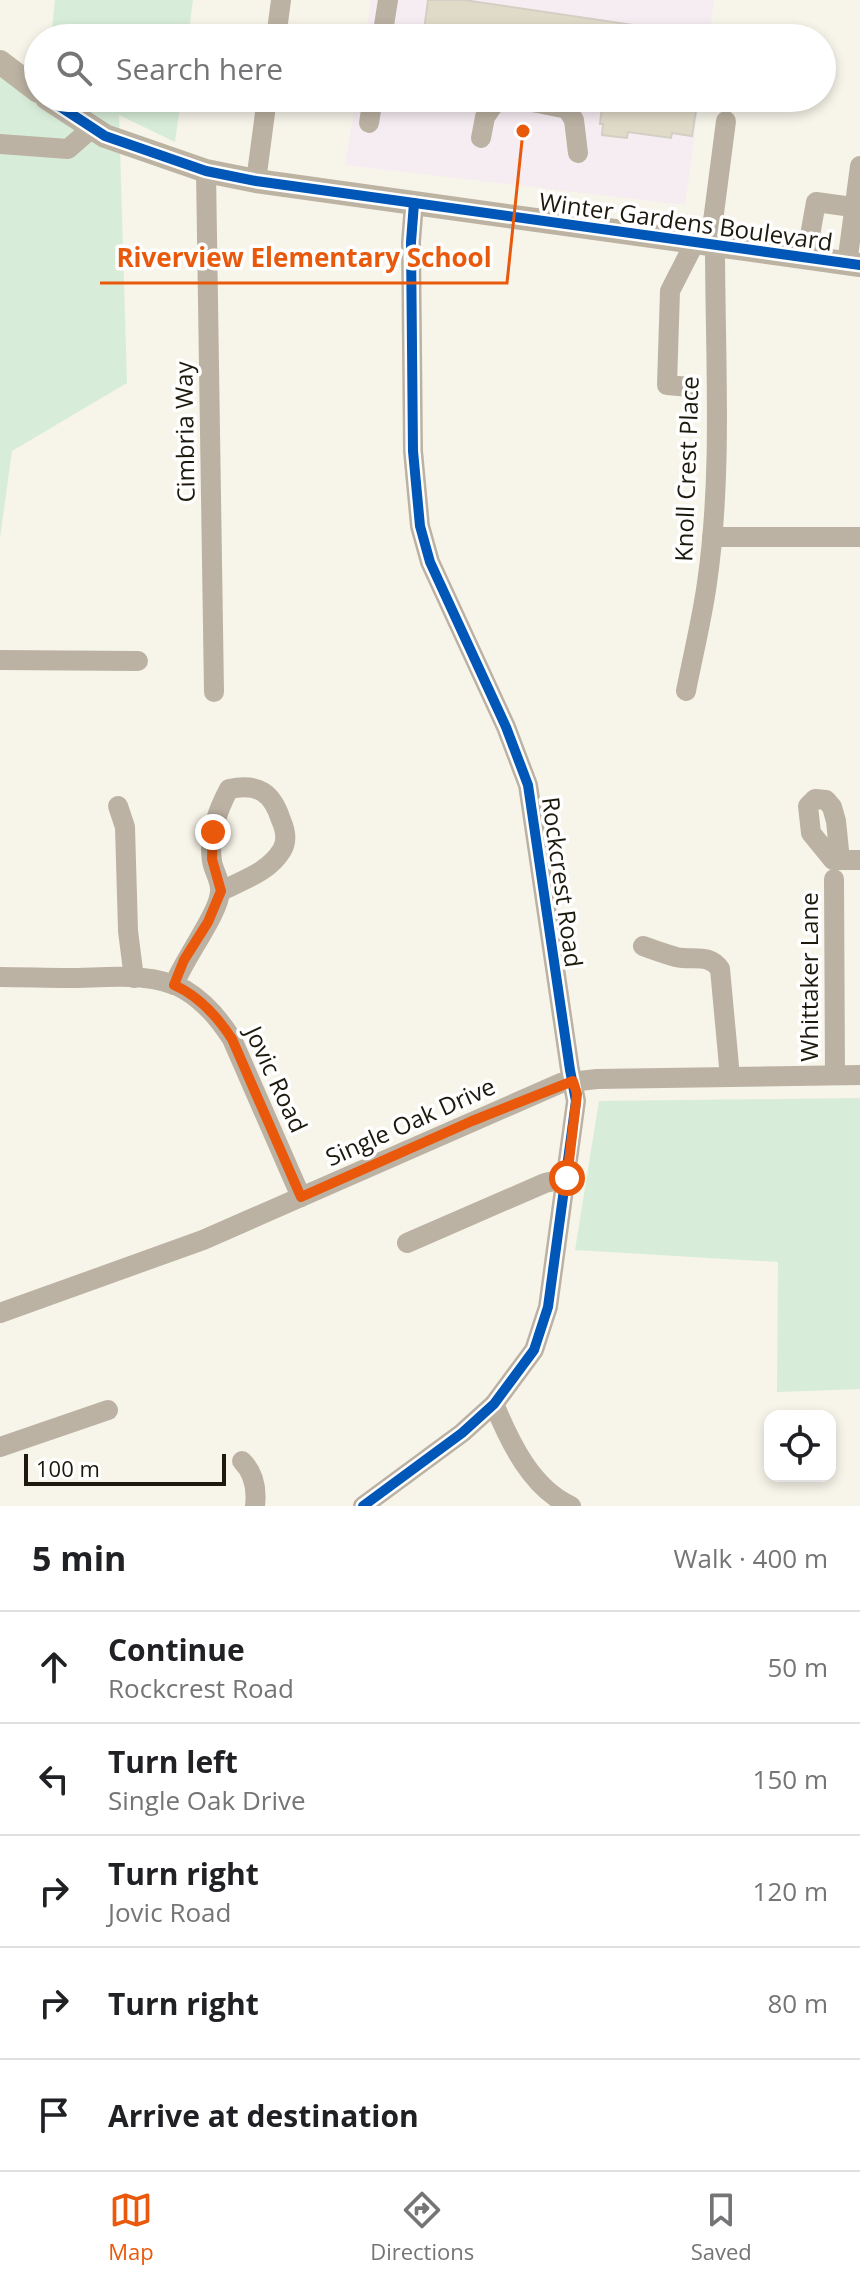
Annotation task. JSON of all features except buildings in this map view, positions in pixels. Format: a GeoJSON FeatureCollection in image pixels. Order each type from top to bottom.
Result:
{"type":"FeatureCollection","features":[{"type":"Feature","properties":{"kind":"main road"},"geometry":{"type":"LineString","coordinates":[[0,62],[24,80]]}},
{"type":"Feature","properties":{"kind":"main road","name":"Winter Gardens Boulevard"},"geometry":{"type":"LineString","coordinates":[[68,112],[105,136],[206,171],[256,181],[854,265]]}},
{"type":"Feature","properties":{"kind":"street"},"geometry":{"type":"LineString","coordinates":[[278,24],[281,0]]}},
{"type":"Feature","properties":{"kind":"street"},"geometry":{"type":"LineString","coordinates":[[384,24],[388,0]]}},
{"type":"Feature","properties":{"kind":"street"},"geometry":{"type":"LineString","coordinates":[[256,181],[265,112]]}},
{"type":"Feature","properties":{"kind":"street"},"geometry":{"type":"LineString","coordinates":[[369,123],[371,112]]}},
{"type":"Feature","properties":{"kind":"street"},"geometry":{"type":"LineString","coordinates":[[481,138],[487,112]]}},
{"type":"Feature","properties":{"kind":"street"},"geometry":{"type":"LineString","coordinates":[[569,112],[574,120],[578,153]]}},
{"type":"Feature","properties":{"kind":"street"},"geometry":{"type":"LineString","coordinates":[[690,387],[667,385],[670,291],[707,244],[726,121]]}},
{"type":"Feature","properties":{"kind":"street"},"geometry":{"type":"LineString","coordinates":[[0,144],[68,149],[92,128]]}},
{"type":"Feature","properties":{"kind":"street"},"geometry":{"type":"LineString","coordinates":[[854,265],[860,166]]}},
{"type":"Feature","properties":{"kind":"street","name":"Cimbria Way"},"geometry":{"type":"LineString","coordinates":[[206,171],[214,692]]}},
{"type":"Feature","properties":{"kind":"street"},"geometry":{"type":"LineString","coordinates":[[806,258],[807,200],[845,206]]}},
{"type":"Feature","properties":{"kind":"street","name":"Rockcrest Road"},"geometry":{"type":"LineString","coordinates":[[363,1506],[462,1433],[494,1404],[520,1372],[540,1335],[548,1307],[577,1094],[528,785],[506,727],[430,562],[420,526],[413,451],[411,242],[414,203]]}},
{"type":"Feature","properties":{"kind":"street","name":"Knoll Crest Place"},"geometry":{"type":"LineString","coordinates":[[686,691],[707,585],[712,537],[715,472],[707,244]]}},
{"type":"Feature","properties":{"kind":"street"},"geometry":{"type":"LineString","coordinates":[[712,537],[860,537]]}},
{"type":"Feature","properties":{"kind":"street"},"geometry":{"type":"LineString","coordinates":[[0,660],[138,661]]}},
{"type":"Feature","properties":{"kind":"street"},"geometry":{"type":"LineString","coordinates":[[174,985],[221,891],[212,859],[213,832],[221,808],[229,789],[256,788],[270,795],[285,830],[285,845],[277,858],[263,870],[221,891]]}},
{"type":"Feature","properties":{"kind":"street"},"geometry":{"type":"LineString","coordinates":[[118,806],[125,827],[128,931],[134,978]]}},
{"type":"Feature","properties":{"kind":"street","name":"Whittaker Lane"},"geometry":{"type":"LineString","coordinates":[[835,1075],[844,866]]}},
{"type":"Feature","properties":{"kind":"street"},"geometry":{"type":"LineString","coordinates":[[643,946],[680,958],[707,958],[720,969],[730,1077]]}},
{"type":"Feature","properties":{"kind":"street","name":"Jovic Road"},"geometry":{"type":"LineString","coordinates":[[0,977],[134,978],[174,985],[207,1008],[220,1020],[232,1039],[301,1197]]}},
{"type":"Feature","properties":{"kind":"street","name":"Single Oak Drive"},"geometry":{"type":"LineString","coordinates":[[0,1313],[174,1252],[512,1104],[573,1081],[860,1075]]}},
{"type":"Feature","properties":{"kind":"street"},"geometry":{"type":"LineString","coordinates":[[407,1243],[545,1183],[567,1178]]}},
{"type":"Feature","properties":{"kind":"street"},"geometry":{"type":"LineString","coordinates":[[494,1404],[508,1437],[542,1486],[555,1499],[571,1506]]}},
{"type":"Feature","properties":{"kind":"street"},"geometry":{"type":"LineString","coordinates":[[0,1447],[108,1410]]}},
{"type":"Feature","properties":{"kind":"street"},"geometry":{"type":"LineString","coordinates":[[242,1461],[250,1470],[256,1494],[255,1506]]}},
{"type":"Feature","properties":{"kind":"shaded area"},"geometry":{"type":"Polygon","coordinates":[[[371,0],[714,0],[711,24],[367,24],[371,0]]]}},
{"type":"Feature","properties":{"kind":"shaded area"},"geometry":{"type":"Polygon","coordinates":[[[354,112],[698,112],[685,205],[345,165],[354,112]]]}},
{"type":"Feature","properties":{"kind":"green space"},"geometry":{"type":"Polygon","coordinates":[[[55,0],[193,0],[190,24],[52,24],[55,0]]]}},
{"type":"Feature","properties":{"kind":"green space"},"geometry":{"type":"Polygon","coordinates":[[[24,64],[24,112],[179,112],[175,142],[119,115],[127,383],[12,451],[0,538],[0,75],[24,64]]]}},
{"type":"Feature","properties":{"kind":"green space"},"geometry":{"type":"Polygon","coordinates":[[[860,1098],[860,1389],[777,1392],[778,1262],[575,1250],[599,1101],[860,1098]]]}},
{"type":"Feature","properties":{"kind":"cycle path"},"geometry":{"type":"LineString","coordinates":[[68,112],[105,136],[206,171],[256,181],[860,265]]}},
{"type":"Feature","properties":{"kind":"cycle path"},"geometry":{"type":"LineString","coordinates":[[363,1506],[462,1433],[494,1404],[534,1350],[548,1307],[576,1101],[528,785],[506,727],[430,562],[420,526],[413,451],[411,242],[414,203]]}},
{"type":"Feature","properties":{"kind":"place","name":"Riverview Elementary School"},"geometry":{"type":"Point","coordinates":[523,131]}},
{"type":"Feature","properties":{"kind":"route"},"geometry":{"type":"LineString","coordinates":[[213,832],[212,859],[221,891],[174,985],[195,997],[220,1020],[232,1039],[301,1197],[561,1083],[573,1081],[577,1094],[567,1178]]}}]}
